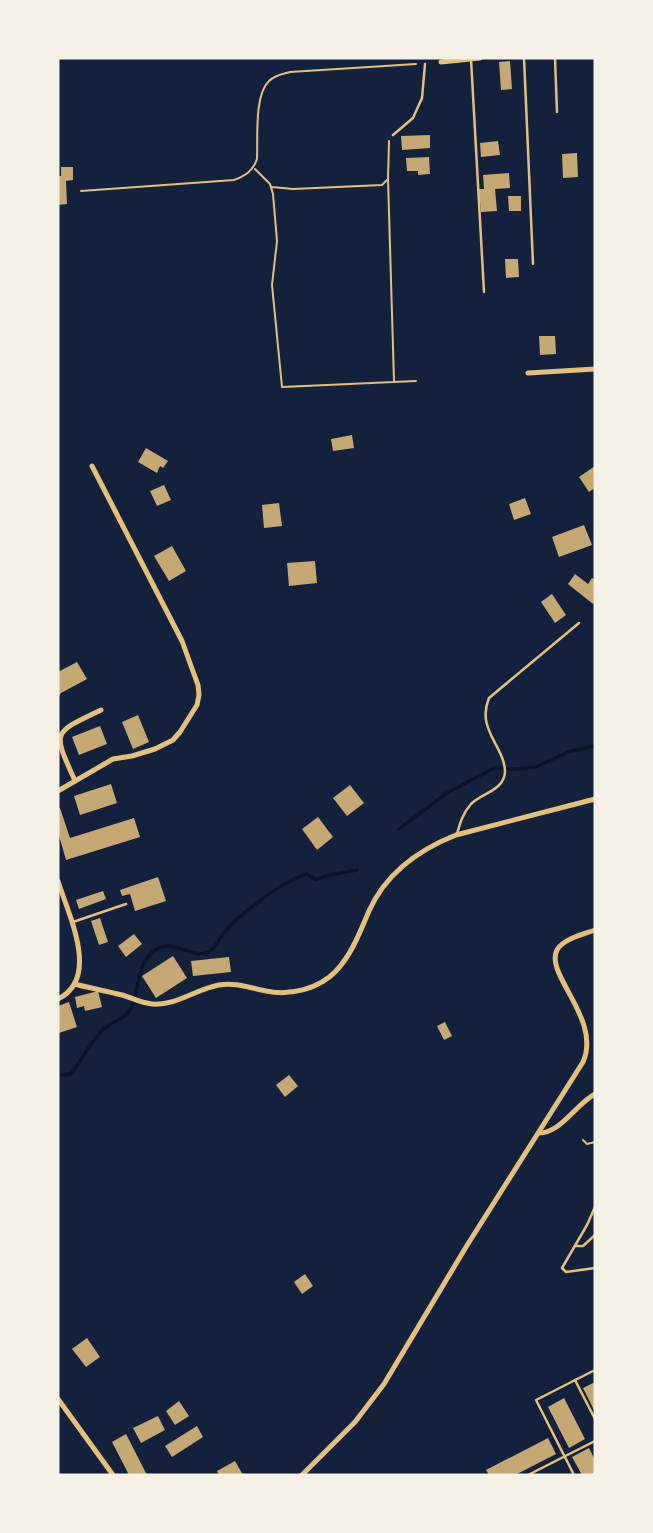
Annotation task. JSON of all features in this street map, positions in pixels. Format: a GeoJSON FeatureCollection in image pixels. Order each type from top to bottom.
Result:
{"type":"FeatureCollection","features":[{"type":"Feature","properties":{"kind":"street"},"geometry":{"type":"LineString","coordinates":[[441,62],[480,58]]}},
{"type":"Feature","properties":{"kind":"street"},"geometry":{"type":"LineString","coordinates":[[528,373],[595,369]]}},
{"type":"Feature","properties":{"kind":"street"},"geometry":{"type":"LineString","coordinates":[[58,791],[113,759],[155,749],[173,740],[197,705],[199,695],[198,685],[182,642],[92,466]]}},
{"type":"Feature","properties":{"kind":"street"},"geometry":{"type":"LineString","coordinates":[[75,782],[61,748],[62,732],[71,724],[101,709]]}},
{"type":"Feature","properties":{"kind":"street"},"geometry":{"type":"LineString","coordinates":[[75,984],[149,1004],[169,1003],[223,984],[282,993],[317,985],[331,976],[342,964],[385,884],[395,872],[424,850],[456,835],[595,799]]}},
{"type":"Feature","properties":{"kind":"street"},"geometry":{"type":"LineString","coordinates":[[58,881],[80,960],[75,984],[68,993],[58,999]]}},
{"type":"Feature","properties":{"kind":"street"},"geometry":{"type":"LineString","coordinates":[[302,1475],[355,1422],[374,1398],[583,1062],[588,1048],[587,1034],[556,968],[555,960],[556,951],[562,944],[595,930]]}},
{"type":"Feature","properties":{"kind":"street"},"geometry":{"type":"LineString","coordinates":[[538,1133],[552,1130],[582,1102],[595,1094]]}},
{"type":"Feature","properties":{"kind":"street"},"geometry":{"type":"LineString","coordinates":[[58,1399],[113,1475]]}},
{"type":"Feature","properties":{"kind":"lane"},"geometry":{"type":"LineString","coordinates":[[524,58],[533,264]]}},
{"type":"Feature","properties":{"kind":"lane"},"geometry":{"type":"LineString","coordinates":[[555,58],[557,112]]}},
{"type":"Feature","properties":{"kind":"lane"},"geometry":{"type":"LineString","coordinates":[[471,59],[484,292]]}},
{"type":"Feature","properties":{"kind":"lane"},"geometry":{"type":"LineString","coordinates":[[393,135],[413,118],[422,99],[425,64]]}},
{"type":"Feature","properties":{"kind":"lane"},"geometry":{"type":"LineString","coordinates":[[456,835],[466,810],[477,799],[499,786],[504,778],[503,763],[486,720],[489,698],[579,623]]}},
{"type":"Feature","properties":{"kind":"lane"},"geometry":{"type":"LineString","coordinates":[[71,922],[126,904]]}},
{"type":"Feature","properties":{"kind":"lane"},"geometry":{"type":"LineString","coordinates":[[595,1207],[563,1264],[566,1272],[595,1268]]}},
{"type":"Feature","properties":{"kind":"lane"},"geometry":{"type":"LineString","coordinates":[[575,1246],[583,1246],[595,1235]]}},
{"type":"Feature","properties":{"kind":"lane"},"geometry":{"type":"LineString","coordinates":[[574,1475],[536,1400],[595,1370]]}},
{"type":"Feature","properties":{"kind":"lane"},"geometry":{"type":"LineString","coordinates":[[576,1380],[595,1419]]}},
{"type":"Feature","properties":{"kind":"lane"},"geometry":{"type":"LineString","coordinates":[[528,1475],[595,1441]]}},
{"type":"Feature","properties":{"kind":"path"},"geometry":{"type":"LineString","coordinates":[[80,191],[234,180],[254,168],[261,98],[266,84],[272,79],[290,72],[425,64]]}},
{"type":"Feature","properties":{"kind":"path"},"geometry":{"type":"LineString","coordinates":[[393,135],[389,142],[388,179],[394,382]]}},
{"type":"Feature","properties":{"kind":"path"},"geometry":{"type":"LineString","coordinates":[[254,168],[271,187],[277,242],[272,285],[282,387],[416,381]]}},
{"type":"Feature","properties":{"kind":"path"},"geometry":{"type":"LineString","coordinates":[[271,187],[293,189],[382,185],[388,179]]}},
{"type":"Feature","properties":{"kind":"path"},"geometry":{"type":"LineString","coordinates":[[583,1140],[587,1144],[595,1142]]}},
{"type":"Feature","properties":{"kind":"building"},"geometry":{"type":"Polygon","coordinates":[[[510,61],[512,89],[501,90],[499,62],[510,61]]]}},
{"type":"Feature","properties":{"kind":"building"},"geometry":{"type":"Polygon","coordinates":[[[430,135],[430,148],[402,150],[401,136],[430,135]]]}},
{"type":"Feature","properties":{"kind":"building"},"geometry":{"type":"Polygon","coordinates":[[[498,141],[500,155],[481,157],[480,143],[498,141]]]}},
{"type":"Feature","properties":{"kind":"building"},"geometry":{"type":"Polygon","coordinates":[[[577,153],[578,177],[563,178],[562,154],[577,153]]]}},
{"type":"Feature","properties":{"kind":"building"},"geometry":{"type":"Polygon","coordinates":[[[429,157],[430,174],[418,175],[418,171],[407,171],[406,158],[429,157]]]}},
{"type":"Feature","properties":{"kind":"building"},"geometry":{"type":"Polygon","coordinates":[[[61,167],[73,167],[73,180],[66,181],[67,204],[58,205],[58,176],[61,176],[61,167]]]}},
{"type":"Feature","properties":{"kind":"building"},"geometry":{"type":"Polygon","coordinates":[[[509,173],[510,188],[495,189],[497,211],[481,212],[479,189],[484,189],[483,175],[509,173]]]}},
{"type":"Feature","properties":{"kind":"building"},"geometry":{"type":"Polygon","coordinates":[[[508,196],[521,196],[521,211],[509,211],[508,196]]]}},
{"type":"Feature","properties":{"kind":"building"},"geometry":{"type":"Polygon","coordinates":[[[505,259],[518,259],[519,277],[506,278],[505,259]]]}},
{"type":"Feature","properties":{"kind":"building"},"geometry":{"type":"Polygon","coordinates":[[[539,336],[555,336],[556,354],[540,355],[539,336]]]}},
{"type":"Feature","properties":{"kind":"building"},"geometry":{"type":"Polygon","coordinates":[[[352,435],[354,448],[333,451],[331,439],[352,435]]]}},
{"type":"Feature","properties":{"kind":"building"},"geometry":{"type":"Polygon","coordinates":[[[146,448],[168,461],[163,468],[160,466],[157,473],[138,462],[146,448]]]}},
{"type":"Feature","properties":{"kind":"building"},"geometry":{"type":"Polygon","coordinates":[[[595,466],[595,488],[589,492],[579,477],[595,466]]]}},
{"type":"Feature","properties":{"kind":"building"},"geometry":{"type":"Polygon","coordinates":[[[164,485],[171,500],[157,506],[150,491],[164,485]]]}},
{"type":"Feature","properties":{"kind":"building"},"geometry":{"type":"Polygon","coordinates":[[[525,498],[531,514],[514,520],[509,504],[525,498]]]}},
{"type":"Feature","properties":{"kind":"building"},"geometry":{"type":"Polygon","coordinates":[[[279,503],[282,526],[264,528],[262,505],[279,503]]]}},
{"type":"Feature","properties":{"kind":"building"},"geometry":{"type":"Polygon","coordinates":[[[584,525],[592,545],[559,557],[552,537],[584,525]]]}},
{"type":"Feature","properties":{"kind":"building"},"geometry":{"type":"Polygon","coordinates":[[[172,546],[186,571],[169,581],[154,556],[172,546]]]}},
{"type":"Feature","properties":{"kind":"building"},"geometry":{"type":"Polygon","coordinates":[[[315,561],[317,583],[289,586],[287,563],[315,561]]]}},
{"type":"Feature","properties":{"kind":"building"},"geometry":{"type":"Polygon","coordinates":[[[575,574],[588,584],[592,578],[595,580],[593,604],[568,584],[575,574]]]}},
{"type":"Feature","properties":{"kind":"building"},"geometry":{"type":"Polygon","coordinates":[[[552,594],[566,615],[555,623],[541,602],[552,594]]]}},
{"type":"Feature","properties":{"kind":"building"},"geometry":{"type":"Polygon","coordinates":[[[77,662],[87,679],[61,693],[58,698],[58,672],[77,662]]]}},
{"type":"Feature","properties":{"kind":"building"},"geometry":{"type":"Polygon","coordinates":[[[138,715],[149,742],[133,749],[122,722],[138,715]]]}},
{"type":"Feature","properties":{"kind":"building"},"geometry":{"type":"Polygon","coordinates":[[[100,726],[107,744],[79,755],[72,737],[100,726]]]}},
{"type":"Feature","properties":{"kind":"building"},"geometry":{"type":"Polygon","coordinates":[[[111,784],[117,803],[80,815],[74,796],[111,784]]]}},
{"type":"Feature","properties":{"kind":"building"},"geometry":{"type":"Polygon","coordinates":[[[350,785],[364,803],[347,816],[333,798],[350,785]]]}},
{"type":"Feature","properties":{"kind":"building"},"geometry":{"type":"Polygon","coordinates":[[[60,808],[70,838],[134,818],[140,837],[66,860],[58,832],[60,808]]]}},
{"type":"Feature","properties":{"kind":"building"},"geometry":{"type":"Polygon","coordinates":[[[318,817],[333,837],[317,850],[302,829],[318,817]]]}},
{"type":"Feature","properties":{"kind":"building"},"geometry":{"type":"Polygon","coordinates":[[[158,877],[166,901],[135,911],[130,894],[122,896],[120,890],[158,877]]]}},
{"type":"Feature","properties":{"kind":"building"},"geometry":{"type":"Polygon","coordinates":[[[103,891],[106,899],[79,909],[76,900],[103,891]]]}},
{"type":"Feature","properties":{"kind":"building"},"geometry":{"type":"Polygon","coordinates":[[[100,918],[108,942],[99,945],[91,921],[100,918]]]}},
{"type":"Feature","properties":{"kind":"building"},"geometry":{"type":"Polygon","coordinates":[[[134,934],[142,944],[126,957],[118,946],[134,934]]]}},
{"type":"Feature","properties":{"kind":"building"},"geometry":{"type":"Polygon","coordinates":[[[173,956],[187,978],[156,998],[142,976],[173,956]]]}},
{"type":"Feature","properties":{"kind":"building"},"geometry":{"type":"Polygon","coordinates":[[[229,957],[231,972],[193,976],[191,961],[229,957]]]}},
{"type":"Feature","properties":{"kind":"building"},"geometry":{"type":"Polygon","coordinates":[[[98,991],[102,1007],[85,1011],[84,1006],[77,1008],[75,997],[98,991]]]}},
{"type":"Feature","properties":{"kind":"building"},"geometry":{"type":"Polygon","coordinates":[[[69,1002],[77,1027],[59,1033],[58,1006],[69,1002]]]}},
{"type":"Feature","properties":{"kind":"building"},"geometry":{"type":"Polygon","coordinates":[[[445,1022],[452,1036],[444,1040],[437,1026],[445,1022]]]}},
{"type":"Feature","properties":{"kind":"building"},"geometry":{"type":"Polygon","coordinates":[[[289,1075],[298,1086],[285,1097],[276,1085],[289,1075]]]}},
{"type":"Feature","properties":{"kind":"building"},"geometry":{"type":"Polygon","coordinates":[[[305,1274],[313,1286],[302,1294],[294,1282],[305,1274]]]}},
{"type":"Feature","properties":{"kind":"building"},"geometry":{"type":"Polygon","coordinates":[[[87,1338],[100,1357],[86,1367],[72,1349],[87,1338]]]}},
{"type":"Feature","properties":{"kind":"building"},"geometry":{"type":"Polygon","coordinates":[[[595,1382],[595,1412],[583,1388],[595,1382]]]}},
{"type":"Feature","properties":{"kind":"building"},"geometry":{"type":"Polygon","coordinates":[[[564,1398],[585,1439],[569,1448],[548,1407],[564,1398]]]}},
{"type":"Feature","properties":{"kind":"building"},"geometry":{"type":"Polygon","coordinates":[[[179,1401],[189,1416],[175,1425],[166,1411],[179,1401]]]}},
{"type":"Feature","properties":{"kind":"building"},"geometry":{"type":"Polygon","coordinates":[[[158,1416],[165,1430],[141,1443],[133,1428],[158,1416]]]}},
{"type":"Feature","properties":{"kind":"building"},"geometry":{"type":"Polygon","coordinates":[[[197,1426],[203,1437],[172,1457],[165,1446],[197,1426]]]}},
{"type":"Feature","properties":{"kind":"building"},"geometry":{"type":"Polygon","coordinates":[[[126,1434],[147,1475],[129,1475],[112,1442],[126,1434]]]}},
{"type":"Feature","properties":{"kind":"building"},"geometry":{"type":"Polygon","coordinates":[[[548,1438],[556,1454],[515,1475],[489,1475],[486,1470],[548,1438]]]}},
{"type":"Feature","properties":{"kind":"building"},"geometry":{"type":"Polygon","coordinates":[[[589,1448],[595,1460],[595,1475],[582,1475],[572,1457],[589,1448]]]}},
{"type":"Feature","properties":{"kind":"building"},"geometry":{"type":"Polygon","coordinates":[[[235,1461],[243,1475],[219,1475],[217,1471],[235,1461]]]}},
{"type":"Feature","properties":{"kind":"waterway"},"geometry":{"type":"LineString","coordinates":[[399,829],[447,793],[494,768],[536,767],[568,752],[595,746]]}},
{"type":"Feature","properties":{"kind":"waterway"},"geometry":{"type":"LineString","coordinates":[[58,1075],[71,1074],[101,1031],[129,1012],[141,969],[155,950],[170,946],[198,954],[205,953],[213,948],[241,916],[286,883],[307,874],[316,880],[357,870]]}}]}
